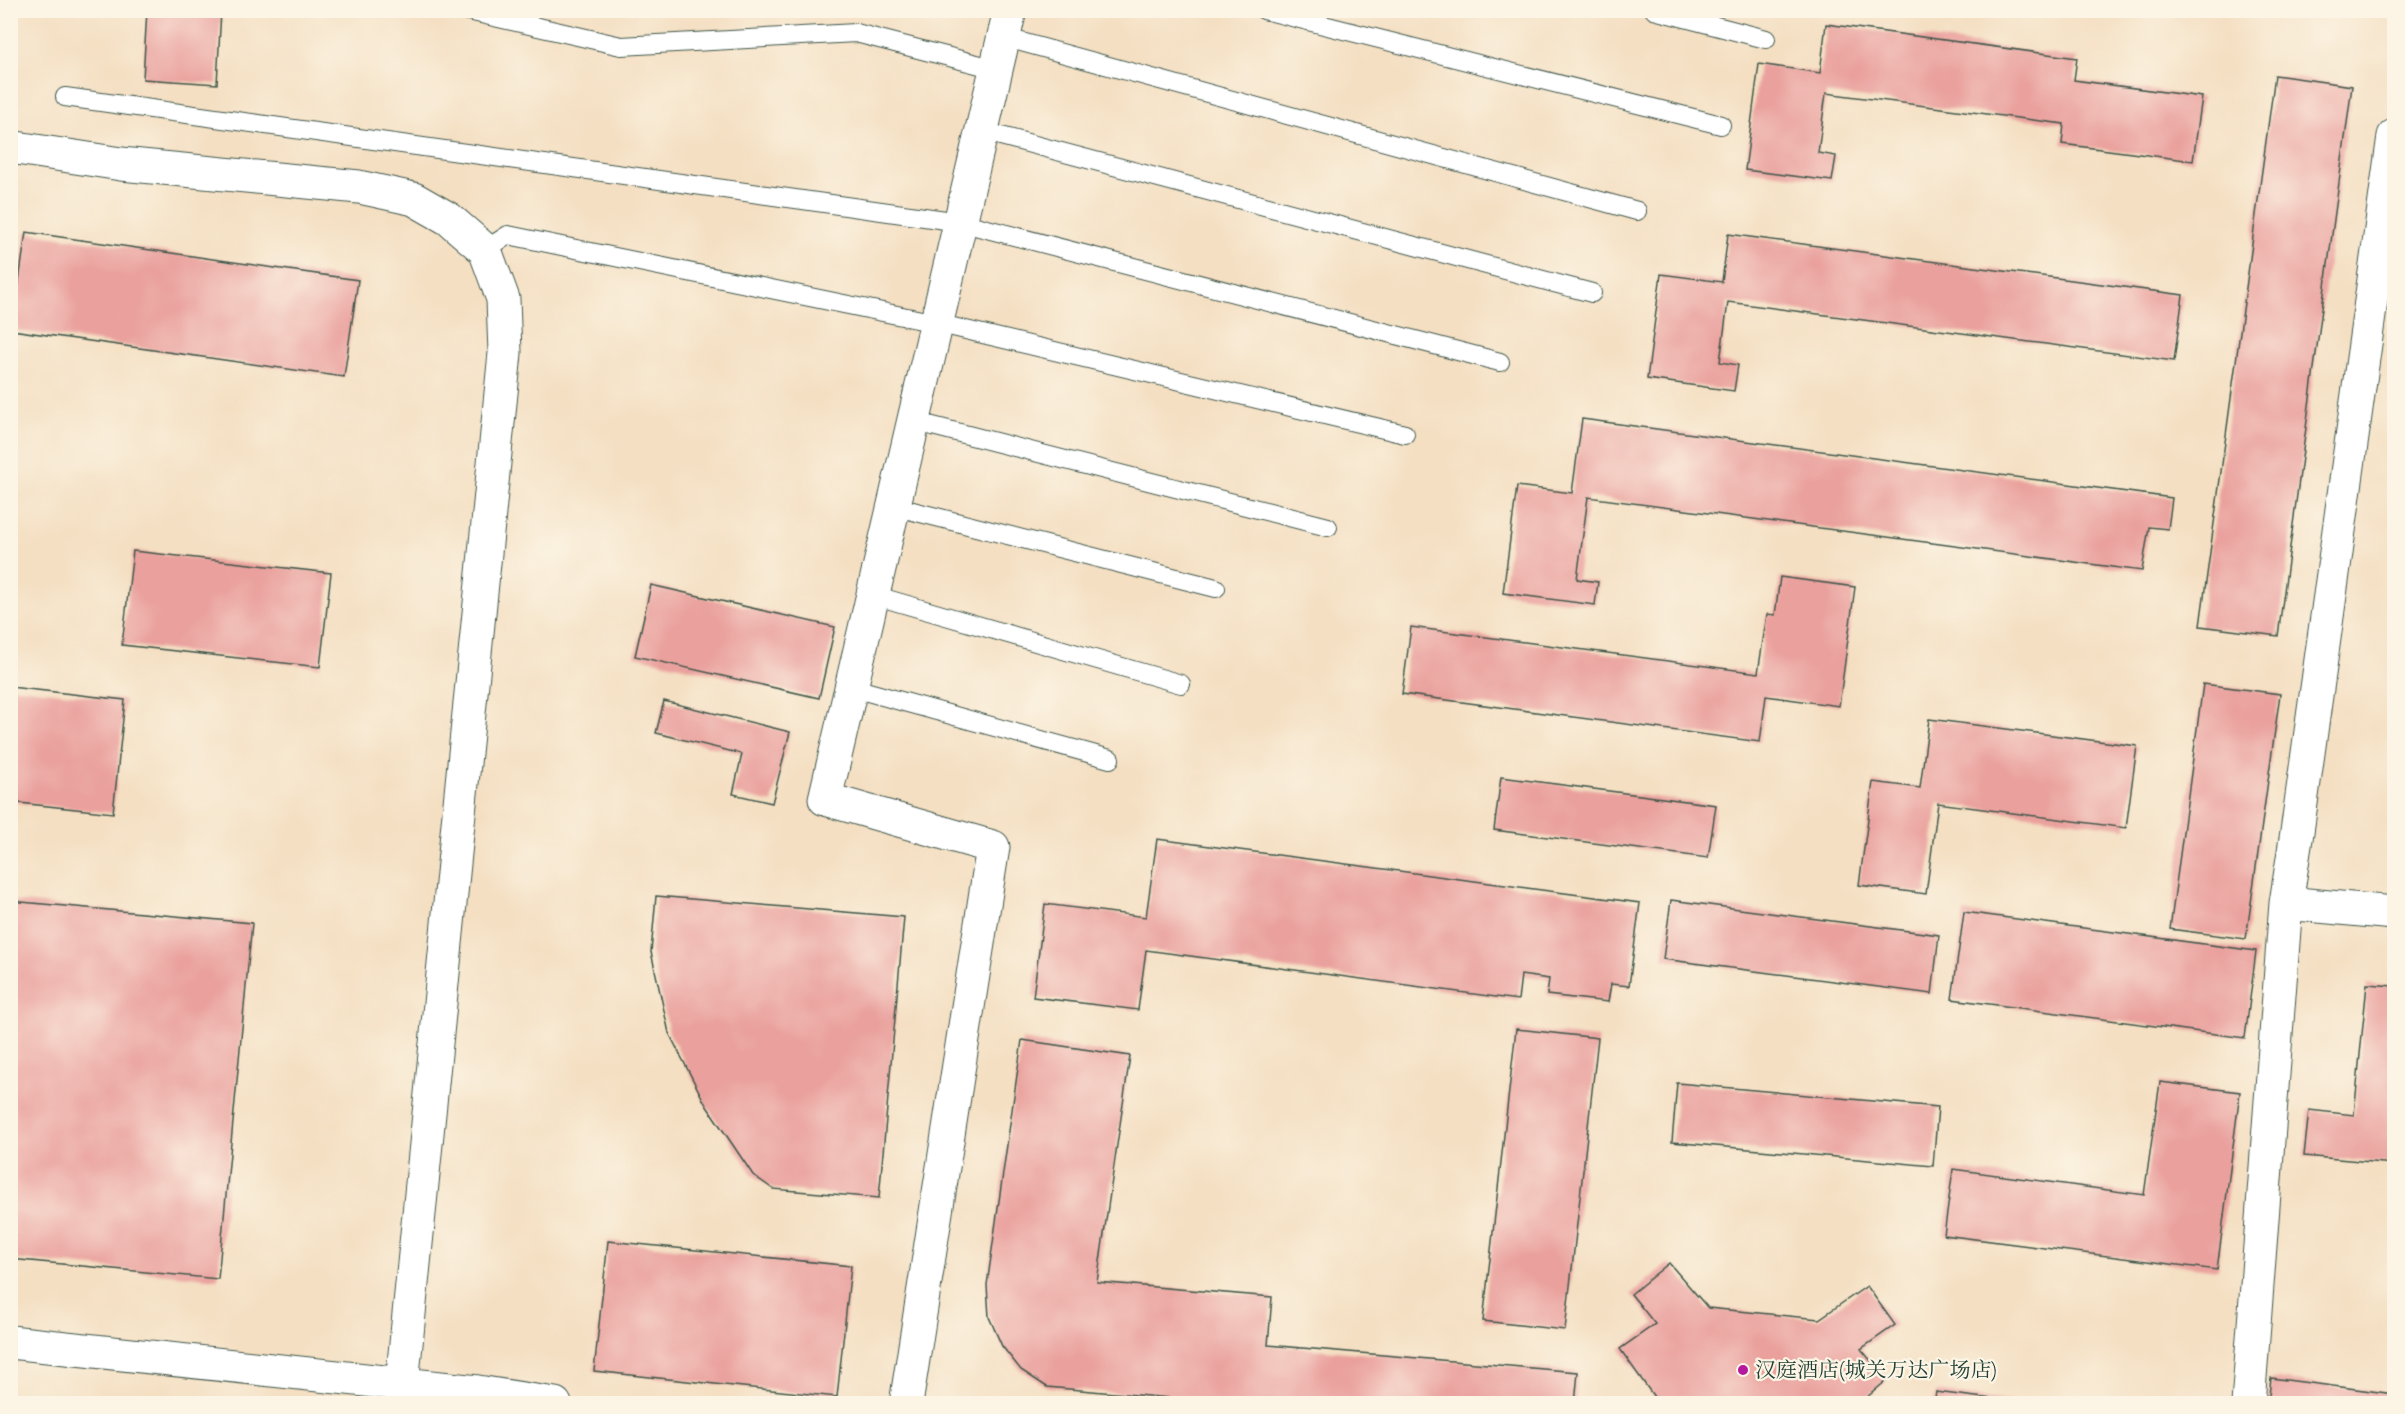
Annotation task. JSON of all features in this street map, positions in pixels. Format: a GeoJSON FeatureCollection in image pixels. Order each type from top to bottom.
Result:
{"type":"FeatureCollection","features":[{"type":"Feature","properties":{"kind":"street"},"geometry":{"type":"LineString","coordinates":[[906,1404],[993,847],[825,799],[1006,24]]}},
{"type":"Feature","properties":{"kind":"street"},"geometry":{"type":"LineString","coordinates":[[10,147],[121,164],[359,187],[414,199],[449,219],[485,250],[503,299],[505,353],[402,1384]]}},
{"type":"Feature","properties":{"kind":"street"},"geometry":{"type":"LineString","coordinates":[[2248,1404],[2286,903],[2393,151]]}},
{"type":"Feature","properties":{"kind":"street"},"geometry":{"type":"LineString","coordinates":[[2286,903],[2394,913]]}},
{"type":"Feature","properties":{"kind":"street"},"geometry":{"type":"LineString","coordinates":[[10,1342],[402,1384],[555,1404]]}},
{"type":"Feature","properties":{"kind":"lane"},"geometry":{"type":"LineString","coordinates":[[464,10],[621,46],[856,33],[996,69]]}},
{"type":"Feature","properties":{"kind":"lane"},"geometry":{"type":"LineString","coordinates":[[1264,10],[1721,125]]}},
{"type":"Feature","properties":{"kind":"lane"},"geometry":{"type":"LineString","coordinates":[[1654,10],[1766,39]]}},
{"type":"Feature","properties":{"kind":"lane"},"geometry":{"type":"LineString","coordinates":[[1006,24],[1637,211]]}},
{"type":"Feature","properties":{"kind":"lane"},"geometry":{"type":"LineString","coordinates":[[65,97],[960,222],[1500,362]]}},
{"type":"Feature","properties":{"kind":"lane"},"geometry":{"type":"LineString","coordinates":[[981,131],[1592,293]]}},
{"type":"Feature","properties":{"kind":"lane"},"geometry":{"type":"LineString","coordinates":[[485,250],[508,235],[936,323],[1405,434]]}},
{"type":"Feature","properties":{"kind":"lane"},"geometry":{"type":"LineString","coordinates":[[914,421],[1328,527]]}},
{"type":"Feature","properties":{"kind":"lane"},"geometry":{"type":"LineString","coordinates":[[893,506],[1216,588]]}},
{"type":"Feature","properties":{"kind":"lane"},"geometry":{"type":"LineString","coordinates":[[873,595],[1181,684]]}},
{"type":"Feature","properties":{"kind":"lane"},"geometry":{"type":"LineString","coordinates":[[850,687],[1110,759]]}},
{"type":"Feature","properties":{"kind":"building"},"geometry":{"type":"Polygon","coordinates":[[[147,10],[221,10],[217,84],[143,79],[147,10]]]}},
{"type":"Feature","properties":{"kind":"building"},"geometry":{"type":"Polygon","coordinates":[[[1826,24],[2077,58],[2074,80],[2202,97],[2193,161],[2062,144],[2064,124],[1826,93],[1818,153],[1836,156],[1832,181],[1745,170],[1759,64],[1820,73],[1826,24]]]}},
{"type":"Feature","properties":{"kind":"building"},"geometry":{"type":"Polygon","coordinates":[[[2275,75],[2352,86],[2278,636],[2200,626],[2275,75]]]}},
{"type":"Feature","properties":{"kind":"building"},"geometry":{"type":"Polygon","coordinates":[[[26,232],[358,280],[344,377],[12,330],[26,232]]]}},
{"type":"Feature","properties":{"kind":"building"},"geometry":{"type":"Polygon","coordinates":[[[1728,234],[2183,295],[2174,361],[1728,302],[1720,362],[1738,365],[1734,391],[1647,379],[1661,274],[1722,282],[1728,234]]]}},
{"type":"Feature","properties":{"kind":"building"},"geometry":{"type":"Polygon","coordinates":[[[1582,419],[2172,498],[2168,529],[2149,527],[2142,571],[1588,497],[1577,579],[1598,582],[1595,605],[1503,593],[1517,486],[1572,493],[1582,419]]]}},
{"type":"Feature","properties":{"kind":"building"},"geometry":{"type":"Polygon","coordinates":[[[133,551],[331,573],[320,667],[122,645],[133,551]]]}},
{"type":"Feature","properties":{"kind":"building"},"geometry":{"type":"Polygon","coordinates":[[[1780,577],[1855,587],[1839,706],[1766,696],[1760,742],[1402,694],[1411,627],[1758,673],[1767,614],[1775,615],[1780,577]]]}},
{"type":"Feature","properties":{"kind":"building"},"geometry":{"type":"Polygon","coordinates":[[[651,585],[835,627],[819,698],[635,656],[651,585]]]}},
{"type":"Feature","properties":{"kind":"building"},"geometry":{"type":"Polygon","coordinates":[[[2203,684],[2280,694],[2246,939],[2170,929],[2203,684]]]}},
{"type":"Feature","properties":{"kind":"building"},"geometry":{"type":"Polygon","coordinates":[[[10,687],[125,700],[113,813],[10,802],[10,687]]]}},
{"type":"Feature","properties":{"kind":"building"},"geometry":{"type":"Polygon","coordinates":[[[664,701],[790,732],[772,803],[733,794],[742,754],[656,733],[664,701]]]}},
{"type":"Feature","properties":{"kind":"building"},"geometry":{"type":"Polygon","coordinates":[[[1929,719],[2137,746],[2126,828],[1938,803],[1926,894],[1859,885],[1873,782],[1920,788],[1929,719]]]}},
{"type":"Feature","properties":{"kind":"building"},"geometry":{"type":"Polygon","coordinates":[[[1501,777],[1716,805],[1708,858],[1494,830],[1501,777]]]}},
{"type":"Feature","properties":{"kind":"building"},"geometry":{"type":"Polygon","coordinates":[[[1157,839],[1640,903],[1629,986],[1611,984],[1608,1002],[1547,995],[1549,979],[1521,975],[1518,1000],[1146,950],[1138,1010],[1033,997],[1045,904],[1146,917],[1157,839]]]}},
{"type":"Feature","properties":{"kind":"building"},"geometry":{"type":"Polygon","coordinates":[[[656,896],[904,917],[879,1198],[773,1189],[753,1175],[706,1105],[669,1033],[651,952],[656,896]]]}},
{"type":"Feature","properties":{"kind":"building"},"geometry":{"type":"Polygon","coordinates":[[[1671,900],[1939,935],[1932,994],[1663,959],[1671,900]]]}},
{"type":"Feature","properties":{"kind":"building"},"geometry":{"type":"Polygon","coordinates":[[[10,901],[252,923],[218,1279],[10,1259],[10,901]]]}},
{"type":"Feature","properties":{"kind":"building"},"geometry":{"type":"Polygon","coordinates":[[[1964,912],[2256,951],[2245,1038],[1952,999],[1964,912]]]}},
{"type":"Feature","properties":{"kind":"building"},"geometry":{"type":"Polygon","coordinates":[[[2367,984],[2394,986],[2394,1164],[2304,1156],[2309,1110],[2354,1115],[2367,984]]]}},
{"type":"Feature","properties":{"kind":"building"},"geometry":{"type":"Polygon","coordinates":[[[1516,1029],[1598,1038],[1565,1330],[1483,1321],[1516,1029]]]}},
{"type":"Feature","properties":{"kind":"building"},"geometry":{"type":"Polygon","coordinates":[[[1022,1040],[1130,1056],[1097,1282],[1272,1297],[1268,1345],[1578,1372],[1575,1404],[1238,1404],[1047,1387],[1021,1370],[1002,1346],[989,1317],[987,1285],[1022,1040]]]}},
{"type":"Feature","properties":{"kind":"building"},"geometry":{"type":"Polygon","coordinates":[[[2160,1082],[2240,1092],[2217,1270],[1944,1235],[1953,1169],[2144,1195],[2160,1082]]]}},
{"type":"Feature","properties":{"kind":"building"},"geometry":{"type":"Polygon","coordinates":[[[1677,1083],[1938,1107],[1933,1166],[1672,1142],[1677,1083]]]}},
{"type":"Feature","properties":{"kind":"building"},"geometry":{"type":"Polygon","coordinates":[[[608,1241],[851,1266],[837,1397],[594,1371],[608,1241]]]}},
{"type":"Feature","properties":{"kind":"building"},"geometry":{"type":"Polygon","coordinates":[[[1669,1263],[1708,1308],[1819,1319],[1867,1286],[1895,1325],[1861,1349],[1887,1380],[1859,1404],[1659,1404],[1620,1349],[1655,1324],[1631,1294],[1669,1263]]]}},
{"type":"Feature","properties":{"kind":"building"},"geometry":{"type":"Polygon","coordinates":[[[2271,1378],[2394,1394],[2394,1404],[2268,1404],[2271,1378]]]}},
{"type":"Feature","properties":{"kind":"building"},"geometry":{"type":"Polygon","coordinates":[[[1936,1392],[2016,1402],[2016,1404],[1934,1404],[1936,1392]]]}},
{"type":"Feature","properties":{"kind":"place","name":"汉庭酒店(城关万达广场店)"},"geometry":{"type":"Point","coordinates":[1743,1370]}}]}
